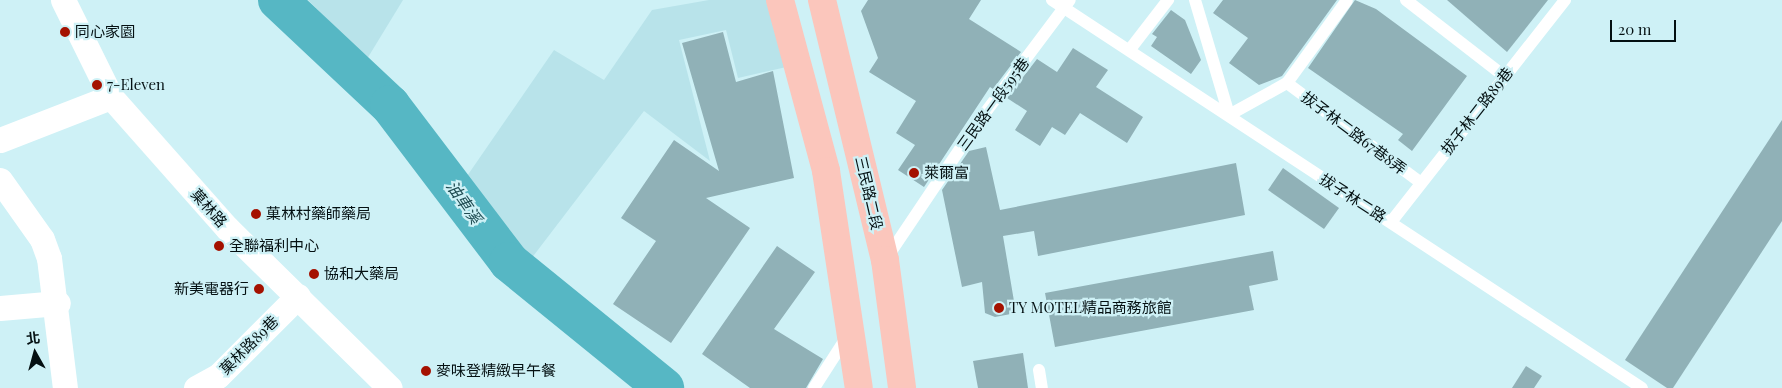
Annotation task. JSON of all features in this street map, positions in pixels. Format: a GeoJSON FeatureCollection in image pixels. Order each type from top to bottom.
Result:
{"type":"FeatureCollection","features":[{"type":"Feature","properties":{"kind":"main road"},"geometry":{"type":"LineString","coordinates":[[780,0],[826,171],[852,328],[859,388]]}},
{"type":"Feature","properties":{"kind":"main road","name":"三民路二段"},"geometry":{"type":"LineString","coordinates":[[822,0],[885,260],[902,388]]}},
{"type":"Feature","properties":{"kind":"street","name":"菓林路"},"geometry":{"type":"LineString","coordinates":[[64,0],[111,97],[227,228],[390,388]]}},
{"type":"Feature","properties":{"kind":"street"},"geometry":{"type":"LineString","coordinates":[[0,140],[111,97]]}},
{"type":"Feature","properties":{"kind":"street"},"geometry":{"type":"LineString","coordinates":[[0,180],[42,239],[58,303],[65,388]]}},
{"type":"Feature","properties":{"kind":"street","name":"菓林路89巷"},"geometry":{"type":"LineString","coordinates":[[196,388],[218,376],[298,296]]}},
{"type":"Feature","properties":{"kind":"street"},"geometry":{"type":"LineString","coordinates":[[0,308],[58,303]]}},
{"type":"Feature","properties":{"kind":"lane","name":"拔子林二路"},"geometry":{"type":"LineString","coordinates":[[1052,0],[1067,4],[1229,115],[1642,388]]}},
{"type":"Feature","properties":{"kind":"lane"},"geometry":{"type":"LineString","coordinates":[[1131,48],[1168,0]]}},
{"type":"Feature","properties":{"kind":"lane"},"geometry":{"type":"LineString","coordinates":[[1195,0],[1229,115],[1288,83],[1347,0]]}},
{"type":"Feature","properties":{"kind":"lane"},"geometry":{"type":"LineString","coordinates":[[1406,0],[1504,76]]}},
{"type":"Feature","properties":{"kind":"lane","name":"拔子林二路89巷"},"geometry":{"type":"LineString","coordinates":[[1391,222],[1565,0]]}},
{"type":"Feature","properties":{"kind":"lane","name":"三民路一段595巷"},"geometry":{"type":"LineString","coordinates":[[885,260],[976,125],[1067,4]]}},
{"type":"Feature","properties":{"kind":"lane","name":"拔子林二路67巷8弄"},"geometry":{"type":"LineString","coordinates":[[1288,83],[1421,183]]}},
{"type":"Feature","properties":{"kind":"lane"},"geometry":{"type":"LineString","coordinates":[[814,388],[852,328]]}},
{"type":"Feature","properties":{"kind":"lane"},"geometry":{"type":"LineString","coordinates":[[1039,370],[1042,388]]}},
{"type":"Feature","properties":{"kind":"shaded area"},"geometry":{"type":"Polygon","coordinates":[[[308,0],[403,0],[367,59],[308,0]]]}},
{"type":"Feature","properties":{"kind":"shaded area"},"geometry":{"type":"Polygon","coordinates":[[[709,0],[767,0],[791,66],[738,78],[726,30],[679,40],[710,161],[644,111],[531,259],[501,231],[465,179],[554,50],[604,80],[652,10],[709,0]]]}},
{"type":"Feature","properties":{"kind":"building"},"geometry":{"type":"Polygon","coordinates":[[[868,0],[981,0],[969,19],[1021,52],[993,89],[990,87],[924,187],[898,170],[915,145],[896,133],[916,101],[869,72],[878,58],[861,11],[868,0]]]}},
{"type":"Feature","properties":{"kind":"building"},"geometry":{"type":"Polygon","coordinates":[[[1223,0],[1337,0],[1282,76],[1259,85],[1229,63],[1248,38],[1213,13],[1223,0]]]}},
{"type":"Feature","properties":{"kind":"building"},"geometry":{"type":"Polygon","coordinates":[[[1355,0],[1376,9],[1467,76],[1412,151],[1398,140],[1403,134],[1308,68],[1355,0]]]}},
{"type":"Feature","properties":{"kind":"building"},"geometry":{"type":"Polygon","coordinates":[[[1447,0],[1548,0],[1507,52],[1447,0]]]}},
{"type":"Feature","properties":{"kind":"building"},"geometry":{"type":"Polygon","coordinates":[[[1171,10],[1185,20],[1201,60],[1191,74],[1151,46],[1157,37],[1152,34],[1171,10]]]}},
{"type":"Feature","properties":{"kind":"building"},"geometry":{"type":"Polygon","coordinates":[[[723,32],[736,82],[773,71],[794,178],[706,198],[750,228],[671,343],[613,304],[656,241],[621,218],[674,140],[719,171],[682,43],[723,32]]]}},
{"type":"Feature","properties":{"kind":"building"},"geometry":{"type":"Polygon","coordinates":[[[1073,48],[1108,70],[1096,87],[1143,117],[1127,143],[1080,113],[1065,135],[1052,127],[1040,146],[1015,130],[1027,111],[1007,98],[1037,59],[1057,72],[1073,48]]]}},
{"type":"Feature","properties":{"kind":"building"},"geometry":{"type":"Polygon","coordinates":[[[1782,120],[1782,221],[1673,388],[1667,388],[1625,360],[1782,120]]]}},
{"type":"Feature","properties":{"kind":"building"},"geometry":{"type":"Polygon","coordinates":[[[986,147],[1000,210],[1236,163],[1245,215],[1038,256],[1034,231],[1003,236],[1016,313],[995,317],[985,313],[982,282],[962,287],[942,190],[969,151],[986,147]]]}},
{"type":"Feature","properties":{"kind":"building"},"geometry":{"type":"Polygon","coordinates":[[[1283,168],[1339,208],[1324,229],[1268,190],[1283,168]]]}},
{"type":"Feature","properties":{"kind":"building"},"geometry":{"type":"Polygon","coordinates":[[[777,246],[815,272],[774,329],[823,359],[806,388],[750,388],[702,354],[777,246]]]}},
{"type":"Feature","properties":{"kind":"building"},"geometry":{"type":"Polygon","coordinates":[[[1273,251],[1278,280],[1249,286],[1254,310],[1055,347],[1045,293],[1273,251]]]}},
{"type":"Feature","properties":{"kind":"building"},"geometry":{"type":"Polygon","coordinates":[[[1023,353],[1028,388],[978,388],[973,361],[1023,353]]]}},
{"type":"Feature","properties":{"kind":"building"},"geometry":{"type":"Polygon","coordinates":[[[1526,366],[1542,376],[1534,388],[1512,388],[1526,366]]]}},
{"type":"Feature","properties":{"kind":"waterway","name":"油車溪"},"geometry":{"type":"LineString","coordinates":[[278,0],[390,105],[509,262],[664,388]]}},
{"type":"Feature","properties":{"kind":"place","name":"同心家園"},"geometry":{"type":"Point","coordinates":[65,32]}},
{"type":"Feature","properties":{"kind":"place","name":"7-Eleven"},"geometry":{"type":"Point","coordinates":[97,85]}},
{"type":"Feature","properties":{"kind":"place","name":"萊爾富"},"geometry":{"type":"Point","coordinates":[914,173]}},
{"type":"Feature","properties":{"kind":"place","name":"菓林村藥師藥局"},"geometry":{"type":"Point","coordinates":[256,214]}},
{"type":"Feature","properties":{"kind":"place","name":"全聯福利中心"},"geometry":{"type":"Point","coordinates":[219,246]}},
{"type":"Feature","properties":{"kind":"place","name":"協和大藥局"},"geometry":{"type":"Point","coordinates":[314,274]}},
{"type":"Feature","properties":{"kind":"place","name":"新美電器行"},"geometry":{"type":"Point","coordinates":[259,289]}},
{"type":"Feature","properties":{"kind":"place","name":"TY MOTEL精品商務旅館"},"geometry":{"type":"Point","coordinates":[999,308]}},
{"type":"Feature","properties":{"kind":"place","name":"麥味登精緻早午餐"},"geometry":{"type":"Point","coordinates":[426,371]}}]}
